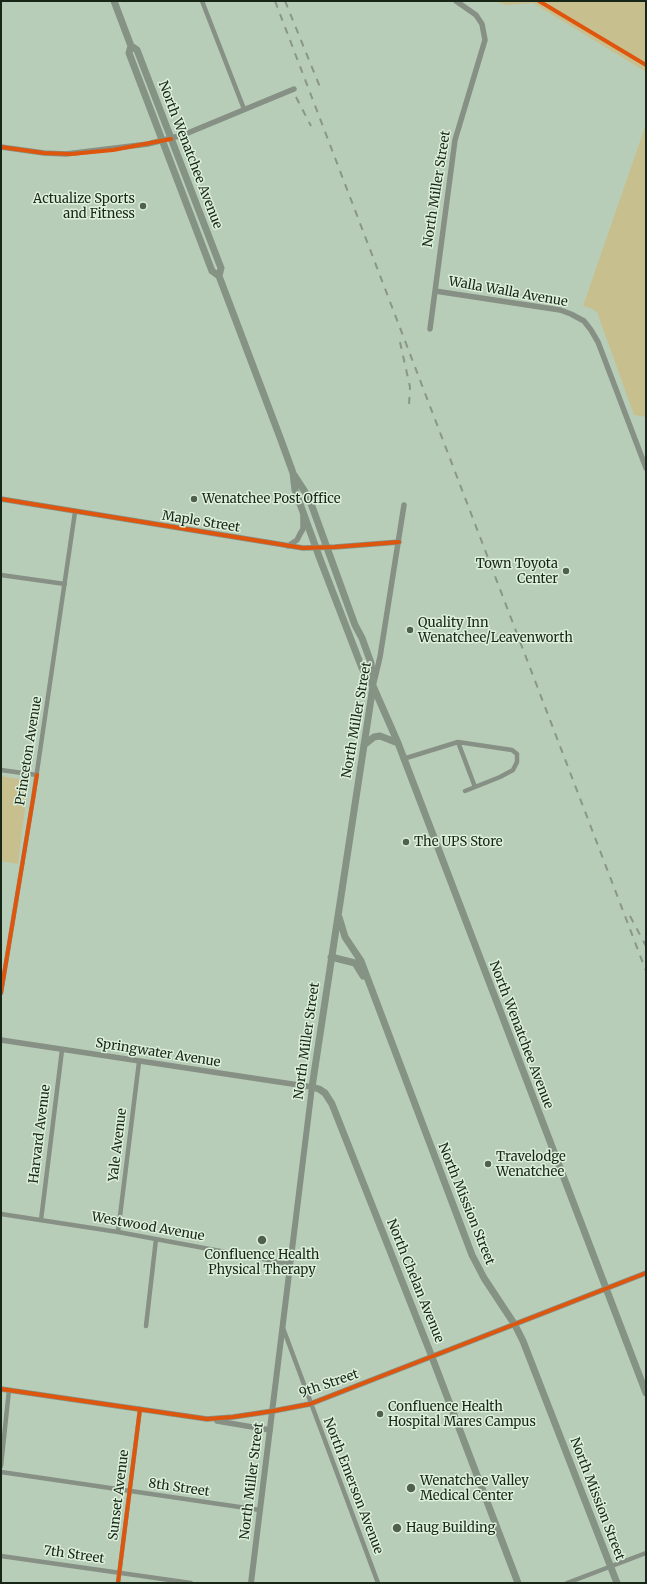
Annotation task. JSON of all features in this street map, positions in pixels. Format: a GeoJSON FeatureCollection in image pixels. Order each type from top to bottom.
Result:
{"type":"FeatureCollection","features":[{"type":"Feature","properties":{"kind":"main road","name":"North Wenatchee Avenue"},"geometry":{"type":"LineString","coordinates":[[114,1],[131,46],[137,50],[221,268],[219,276],[293,473],[309,498],[371,663],[373,686]]}},
{"type":"Feature","properties":{"kind":"main road","name":"North Wenatchee Avenue"},"geometry":{"type":"LineString","coordinates":[[131,46],[129,53],[212,272],[219,276]]}},
{"type":"Feature","properties":{"kind":"main road","name":"North Wenatchee Avenue"},"geometry":{"type":"LineString","coordinates":[[293,473],[295,490],[362,668],[373,686],[398,743],[646,1392]]}},
{"type":"Feature","properties":{"kind":"main road","name":"North Miller Street"},"geometry":{"type":"LineString","coordinates":[[251,1583],[312,1087],[373,686]]}},
{"type":"Feature","properties":{"kind":"main road"},"geometry":{"type":"LineString","coordinates":[[364,745],[374,737],[380,736],[398,743]]}},
{"type":"Feature","properties":{"kind":"main road","name":"North Mission Street"},"geometry":{"type":"LineString","coordinates":[[338,912],[345,937],[361,961],[368,983],[472,1255],[484,1278],[515,1325],[537,1376],[617,1583]]}},
{"type":"Feature","properties":{"kind":"main road","name":"North Mission Street"},"geometry":{"type":"LineString","coordinates":[[331,957],[355,963],[368,983]]}},
{"type":"Feature","properties":{"kind":"main road","name":"North Chelan Avenue"},"geometry":{"type":"LineString","coordinates":[[312,1087],[325,1093],[332,1104],[432,1357],[518,1583]]}},
{"type":"Feature","properties":{"kind":"street"},"geometry":{"type":"LineString","coordinates":[[202,1],[244,109]]}},
{"type":"Feature","properties":{"kind":"street","name":"North Miller Street"},"geometry":{"type":"LineString","coordinates":[[430,329],[455,140],[485,40],[482,24],[476,15],[456,1]]}},
{"type":"Feature","properties":{"kind":"street"},"geometry":{"type":"LineString","coordinates":[[1,147],[44,153],[71,154],[113,150],[162,141],[171,139],[294,89]]}},
{"type":"Feature","properties":{"kind":"street","name":"Walla Walla Avenue"},"geometry":{"type":"LineString","coordinates":[[435,291],[560,310],[571,314],[584,322],[598,342],[646,468]]}},
{"type":"Feature","properties":{"kind":"street","name":"Maple Street"},"geometry":{"type":"LineString","coordinates":[[1,499],[288,546],[327,548],[399,542]]}},
{"type":"Feature","properties":{"kind":"street","name":"North Miller Street"},"geometry":{"type":"LineString","coordinates":[[373,686],[380,657],[404,504]]}},
{"type":"Feature","properties":{"kind":"street","name":"Princeton Avenue"},"geometry":{"type":"LineString","coordinates":[[1,993],[37,775],[75,512]]}},
{"type":"Feature","properties":{"kind":"street"},"geometry":{"type":"LineString","coordinates":[[288,546],[297,540],[303,529],[304,513]]}},
{"type":"Feature","properties":{"kind":"street"},"geometry":{"type":"LineString","coordinates":[[1,575],[65,584]]}},
{"type":"Feature","properties":{"kind":"street"},"geometry":{"type":"LineString","coordinates":[[403,759],[458,742],[512,750],[517,754],[517,762],[513,770],[500,778],[465,791]]}},
{"type":"Feature","properties":{"kind":"street"},"geometry":{"type":"LineString","coordinates":[[458,742],[475,787]]}},
{"type":"Feature","properties":{"kind":"street"},"geometry":{"type":"LineString","coordinates":[[1,770],[37,775]]}},
{"type":"Feature","properties":{"kind":"street","name":"Springwater Avenue"},"geometry":{"type":"LineString","coordinates":[[1,1040],[312,1087]]}},
{"type":"Feature","properties":{"kind":"street","name":"Harvard Avenue"},"geometry":{"type":"LineString","coordinates":[[41,1220],[62,1050]]}},
{"type":"Feature","properties":{"kind":"street","name":"Yale Avenue"},"geometry":{"type":"LineString","coordinates":[[118,1232],[139,1062]]}},
{"type":"Feature","properties":{"kind":"street","name":"Westwood Avenue"},"geometry":{"type":"LineString","coordinates":[[1,1214],[118,1232],[290,1264]]}},
{"type":"Feature","properties":{"kind":"street"},"geometry":{"type":"LineString","coordinates":[[146,1326],[156,1239]]}},
{"type":"Feature","properties":{"kind":"street","name":"9th Street"},"geometry":{"type":"LineString","coordinates":[[1,1389],[207,1419],[233,1418],[273,1411],[310,1404],[646,1273]]}},
{"type":"Feature","properties":{"kind":"street","name":"North Emerson Avenue"},"geometry":{"type":"LineString","coordinates":[[283,1328],[310,1404],[378,1583]]}},
{"type":"Feature","properties":{"kind":"street"},"geometry":{"type":"LineString","coordinates":[[1,1466],[9,1390]]}},
{"type":"Feature","properties":{"kind":"street","name":"Sunset Avenue"},"geometry":{"type":"LineString","coordinates":[[118,1583],[140,1409]]}},
{"type":"Feature","properties":{"kind":"street"},"geometry":{"type":"LineString","coordinates":[[207,1419],[270,1430]]}},
{"type":"Feature","properties":{"kind":"street","name":"8th Street"},"geometry":{"type":"LineString","coordinates":[[1,1472],[260,1510]]}},
{"type":"Feature","properties":{"kind":"street"},"geometry":{"type":"LineString","coordinates":[[567,1583],[646,1553]]}},
{"type":"Feature","properties":{"kind":"street","name":"7th Street"},"geometry":{"type":"LineString","coordinates":[[1,1556],[190,1583]]}},
{"type":"Feature","properties":{"kind":"shaded area"},"geometry":{"type":"Polygon","coordinates":[[[493,1],[646,1],[646,72],[533,3],[507,5],[493,1]]]}},
{"type":"Feature","properties":{"kind":"shaded area"},"geometry":{"type":"Polygon","coordinates":[[[646,124],[646,417],[634,415],[597,312],[583,306],[646,124]]]}},
{"type":"Feature","properties":{"kind":"shaded area"},"geometry":{"type":"Polygon","coordinates":[[[1,776],[24,780],[28,784],[18,864],[1,861],[1,776]]]}},
{"type":"Feature","properties":{"kind":"railway"},"geometry":{"type":"LineString","coordinates":[[275,1],[646,971]]}},
{"type":"Feature","properties":{"kind":"railway"},"geometry":{"type":"LineString","coordinates":[[285,1],[320,87]]}},
{"type":"Feature","properties":{"kind":"railway"},"geometry":{"type":"LineString","coordinates":[[296,97],[311,126]]}},
{"type":"Feature","properties":{"kind":"railway"},"geometry":{"type":"LineString","coordinates":[[400,342],[410,387],[409,405]]}},
{"type":"Feature","properties":{"kind":"railway"},"geometry":{"type":"LineString","coordinates":[[630,916],[646,946]]}},
{"type":"Feature","properties":{"kind":"cycle path"},"geometry":{"type":"LineString","coordinates":[[539,1],[646,65]]}},
{"type":"Feature","properties":{"kind":"cycle path"},"geometry":{"type":"LineString","coordinates":[[1,147],[44,153],[71,154],[113,150],[171,139]]}},
{"type":"Feature","properties":{"kind":"cycle path"},"geometry":{"type":"LineString","coordinates":[[1,499],[303,548],[399,542]]}},
{"type":"Feature","properties":{"kind":"cycle path"},"geometry":{"type":"LineString","coordinates":[[1,993],[37,775]]}},
{"type":"Feature","properties":{"kind":"cycle path"},"geometry":{"type":"LineString","coordinates":[[1,1389],[207,1419],[273,1411],[310,1404],[646,1273]]}},
{"type":"Feature","properties":{"kind":"cycle path"},"geometry":{"type":"LineString","coordinates":[[118,1583],[140,1409]]}},
{"type":"Feature","properties":{"kind":"place","name":"Actualize Sports and Fitness"},"geometry":{"type":"Point","coordinates":[143,206]}},
{"type":"Feature","properties":{"kind":"place","name":"Wenatchee Post Office"},"geometry":{"type":"Point","coordinates":[194,499]}},
{"type":"Feature","properties":{"kind":"place","name":"Town Toyota Center"},"geometry":{"type":"Point","coordinates":[566,571]}},
{"type":"Feature","properties":{"kind":"place","name":"Quality Inn Wenatchee/Leavenworth"},"geometry":{"type":"Point","coordinates":[410,630]}},
{"type":"Feature","properties":{"kind":"place","name":"The UPS Store"},"geometry":{"type":"Point","coordinates":[406,842]}},
{"type":"Feature","properties":{"kind":"place","name":"Travelodge Wenatchee"},"geometry":{"type":"Point","coordinates":[488,1164]}},
{"type":"Feature","properties":{"kind":"place","name":"Confluence Health Physical Therapy"},"geometry":{"type":"Point","coordinates":[262,1240]}},
{"type":"Feature","properties":{"kind":"place","name":"Confluence Health Hospital Mares Campus"},"geometry":{"type":"Point","coordinates":[380,1414]}},
{"type":"Feature","properties":{"kind":"place","name":"Wenatchee Valley Medical Center"},"geometry":{"type":"Point","coordinates":[411,1488]}},
{"type":"Feature","properties":{"kind":"place","name":"Haug Building"},"geometry":{"type":"Point","coordinates":[397,1528]}}]}
